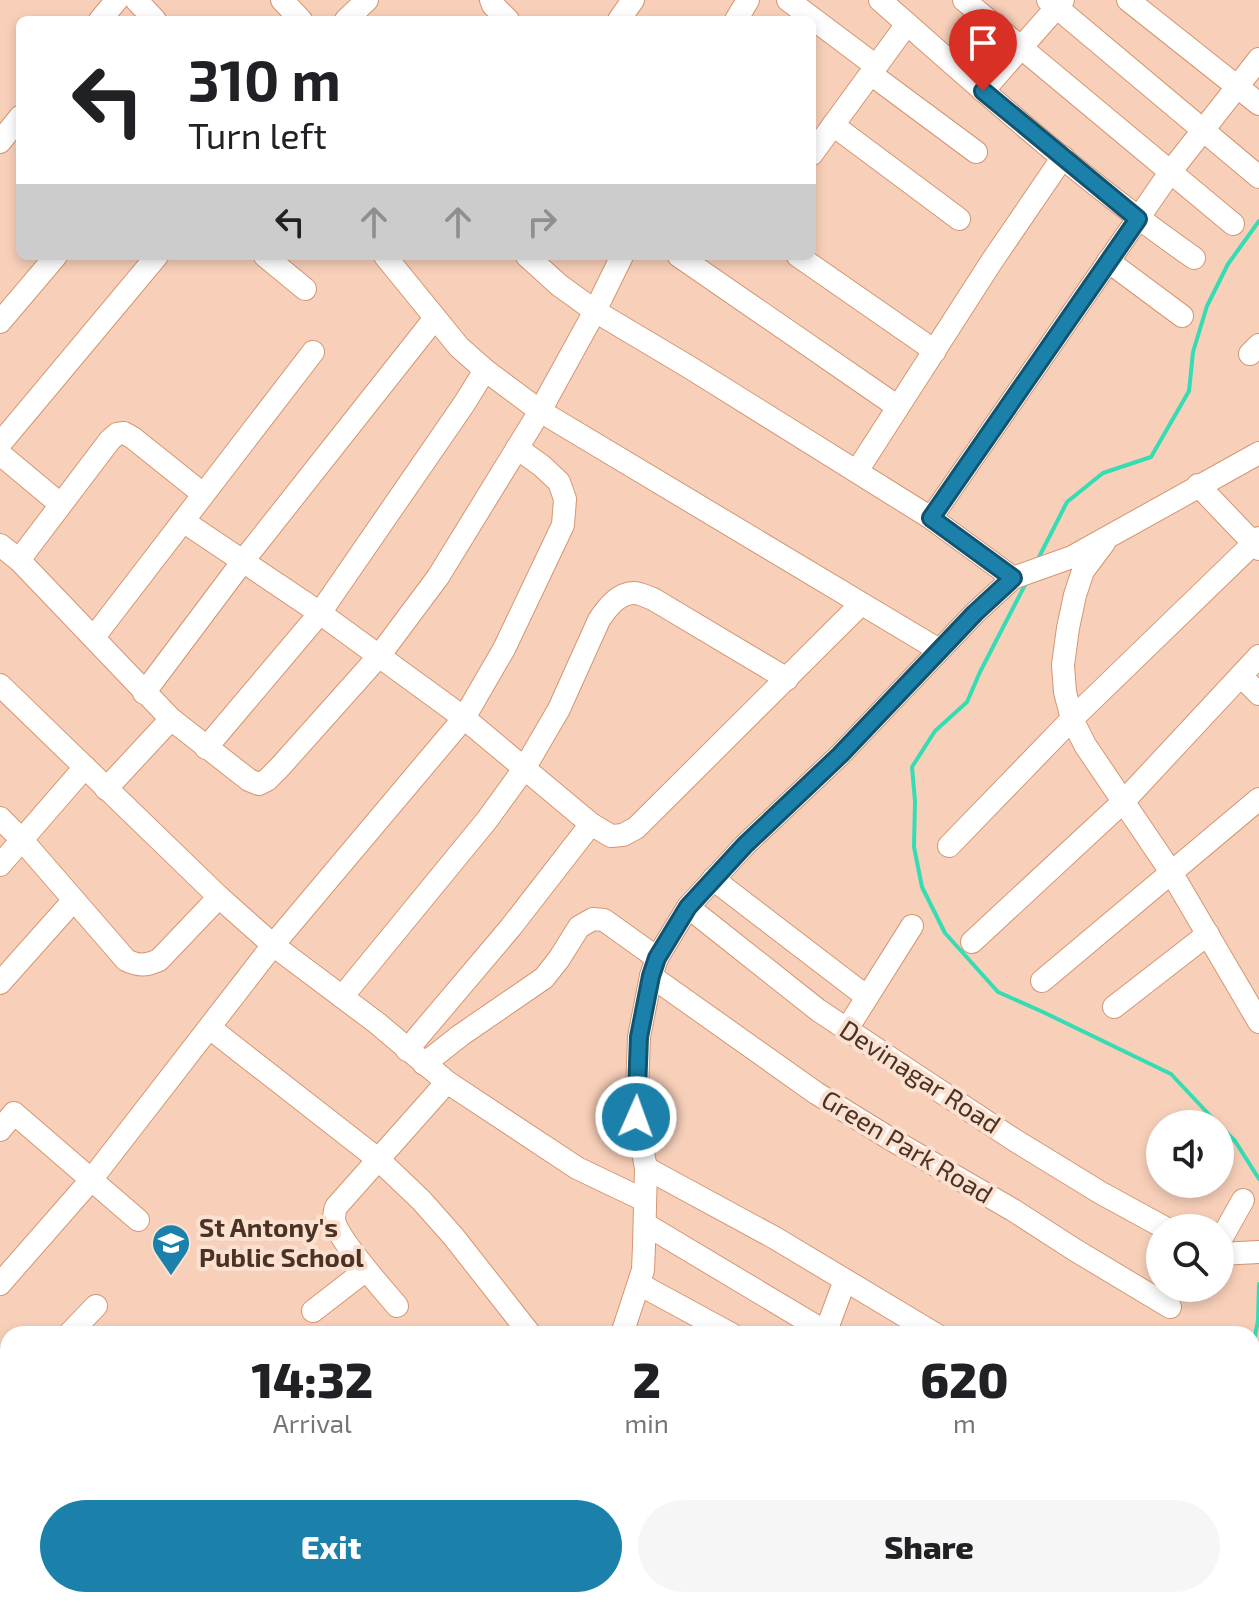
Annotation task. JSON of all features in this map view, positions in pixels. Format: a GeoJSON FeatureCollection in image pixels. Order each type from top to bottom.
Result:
{"type":"FeatureCollection","features":[{"type":"Feature","properties":{"kind":"street"},"geometry":{"type":"LineString","coordinates":[[103,16],[117,0]]}},
{"type":"Feature","properties":{"kind":"street"},"geometry":{"type":"LineString","coordinates":[[136,0],[151,16]]}},
{"type":"Feature","properties":{"kind":"street"},"geometry":{"type":"LineString","coordinates":[[282,0],[297,16]]}},
{"type":"Feature","properties":{"kind":"street"},"geometry":{"type":"LineString","coordinates":[[350,16],[367,0]]}},
{"type":"Feature","properties":{"kind":"street"},"geometry":{"type":"LineString","coordinates":[[491,0],[504,16]]}},
{"type":"Feature","properties":{"kind":"street"},"geometry":{"type":"LineString","coordinates":[[788,0],[808,16]]}},
{"type":"Feature","properties":{"kind":"street"},"geometry":{"type":"LineString","coordinates":[[880,0],[983,91],[1138,219],[1194,258]]}},
{"type":"Feature","properties":{"kind":"street"},"geometry":{"type":"LineString","coordinates":[[964,0],[1233,224]]}},
{"type":"Feature","properties":{"kind":"street"},"geometry":{"type":"LineString","coordinates":[[1128,0],[1259,104]]}},
{"type":"Feature","properties":{"kind":"street"},"geometry":{"type":"LineString","coordinates":[[983,91],[1056,2],[1259,177]]}},
{"type":"Feature","properties":{"kind":"street"},"geometry":{"type":"LineString","coordinates":[[816,23],[976,152]]}},
{"type":"Feature","properties":{"kind":"street"},"geometry":{"type":"LineString","coordinates":[[816,148],[907,24]]}},
{"type":"Feature","properties":{"kind":"street"},"geometry":{"type":"LineString","coordinates":[[931,518],[1171,171],[1259,59]]}},
{"type":"Feature","properties":{"kind":"street"},"geometry":{"type":"LineString","coordinates":[[0,142],[16,122]]}},
{"type":"Feature","properties":{"kind":"street"},"geometry":{"type":"LineString","coordinates":[[833,125],[959,219]]}},
{"type":"Feature","properties":{"kind":"street"},"geometry":{"type":"LineString","coordinates":[[857,471],[1063,157]]}},
{"type":"Feature","properties":{"kind":"street"},"geometry":{"type":"LineString","coordinates":[[0,322],[53,260]]}},
{"type":"Feature","properties":{"kind":"street"},"geometry":{"type":"LineString","coordinates":[[0,444],[154,260]]}},
{"type":"Feature","properties":{"kind":"street"},"geometry":{"type":"LineString","coordinates":[[270,260],[305,289]]}},
{"type":"Feature","properties":{"kind":"street"},"geometry":{"type":"LineString","coordinates":[[388,260],[459,347],[540,411],[939,650]]}},
{"type":"Feature","properties":{"kind":"street"},"geometry":{"type":"LineString","coordinates":[[531,260],[595,311],[857,471],[1019,576]]}},
{"type":"Feature","properties":{"kind":"street"},"geometry":{"type":"LineString","coordinates":[[0,545],[19,560],[171,719],[249,780],[259,784],[267,780],[379,656],[438,577],[540,411],[620,260]]}},
{"type":"Feature","properties":{"kind":"street"},"geometry":{"type":"LineString","coordinates":[[685,260],[898,407]]}},
{"type":"Feature","properties":{"kind":"street"},"geometry":{"type":"LineString","coordinates":[[804,260],[935,351]]}},
{"type":"Feature","properties":{"kind":"street"},"geometry":{"type":"LineString","coordinates":[[1108,261],[1182,316]]}},
{"type":"Feature","properties":{"kind":"street"},"geometry":{"type":"LineString","coordinates":[[144,693],[243,561],[435,318]]}},
{"type":"Feature","properties":{"kind":"street"},"geometry":{"type":"LineString","coordinates":[[94,637],[313,352]]}},
{"type":"Feature","properties":{"kind":"street"},"geometry":{"type":"LineString","coordinates":[[206,748],[320,613],[485,370]]}},
{"type":"Feature","properties":{"kind":"street"},"geometry":{"type":"LineString","coordinates":[[19,560],[117,434],[124,433],[203,494]]}},
{"type":"Feature","properties":{"kind":"street"},"geometry":{"type":"LineString","coordinates":[[0,1284],[91,1180],[273,945],[464,718],[504,649],[563,525],[565,499],[559,482],[517,448]]}},
{"type":"Feature","properties":{"kind":"street"},"geometry":{"type":"LineString","coordinates":[[625,1326],[643,1270],[646,1168],[636,1117],[639,1037],[654,967],[688,907],[745,845],[868,726],[989,599],[1019,576],[1072,557],[1259,453]]}},
{"type":"Feature","properties":{"kind":"street"},"geometry":{"type":"LineString","coordinates":[[0,454],[60,504]]}},
{"type":"Feature","properties":{"kind":"street"},"geometry":{"type":"LineString","coordinates":[[949,846],[1072,719],[1257,544],[1198,485]]}},
{"type":"Feature","properties":{"kind":"street"},"geometry":{"type":"LineString","coordinates":[[183,521],[320,613],[464,718],[591,824],[611,836],[623,835],[636,828],[861,604]]}},
{"type":"Feature","properties":{"kind":"street"},"geometry":{"type":"LineString","coordinates":[[1110,536],[1083,571],[1068,628],[1063,665],[1065,692],[1072,719],[1085,745],[1171,872],[1259,1022]]}},
{"type":"Feature","properties":{"kind":"street"},"geometry":{"type":"LineString","coordinates":[[342,997],[487,820],[524,769],[559,709],[599,620],[621,596],[636,592],[653,599],[787,679]]}},
{"type":"Feature","properties":{"kind":"street"},"geometry":{"type":"LineString","coordinates":[[972,942],[1124,801],[1259,656]]}},
{"type":"Feature","properties":{"kind":"street"},"geometry":{"type":"LineString","coordinates":[[1241,676],[1259,694]]}},
{"type":"Feature","properties":{"kind":"street"},"geometry":{"type":"LineString","coordinates":[[0,685],[219,897],[273,945],[377,1023],[447,1082],[577,1168],[644,1200]]}},
{"type":"Feature","properties":{"kind":"street"},"geometry":{"type":"LineString","coordinates":[[106,789],[171,719]]}},
{"type":"Feature","properties":{"kind":"street"},"geometry":{"type":"LineString","coordinates":[[0,865],[85,767]]}},
{"type":"Feature","properties":{"kind":"street"},"geometry":{"type":"LineString","coordinates":[[1042,981],[1171,872],[1256,809]]}},
{"type":"Feature","properties":{"kind":"street"},"geometry":{"type":"LineString","coordinates":[[0,818],[126,960],[136,965],[148,965],[159,960],[219,897]]}},
{"type":"Feature","properties":{"kind":"street"},"geometry":{"type":"LineString","coordinates":[[415,1057],[591,824]]}},
{"type":"Feature","properties":{"kind":"street"},"geometry":{"type":"LineString","coordinates":[[713,879],[867,997]]}},
{"type":"Feature","properties":{"kind":"street"},"geometry":{"type":"LineString","coordinates":[[0,983],[73,901]]}},
{"type":"Feature","properties":{"kind":"street","name":"Devinagar Road"},"geometry":{"type":"LineString","coordinates":[[688,907],[818,1010],[1016,1141],[1146,1218]]}},
{"type":"Feature","properties":{"kind":"street","name":"Green Park Road"},"geometry":{"type":"LineString","coordinates":[[415,1057],[461,1035],[544,978],[579,927],[593,919],[604,920],[654,967],[816,1093],[1170,1307]]}},
{"type":"Feature","properties":{"kind":"street"},"geometry":{"type":"LineString","coordinates":[[847,1029],[912,926]]}},
{"type":"Feature","properties":{"kind":"street"},"geometry":{"type":"LineString","coordinates":[[1114,1007],[1208,934]]}},
{"type":"Feature","properties":{"kind":"street"},"geometry":{"type":"LineString","coordinates":[[210,1028],[379,1160],[453,1236],[524,1326]]}},
{"type":"Feature","properties":{"kind":"street"},"geometry":{"type":"LineString","coordinates":[[397,1306],[366,1270],[338,1230],[334,1219],[336,1207],[447,1082]]}},
{"type":"Feature","properties":{"kind":"street"},"geometry":{"type":"LineString","coordinates":[[5,1114],[138,1220]]}},
{"type":"Feature","properties":{"kind":"street"},"geometry":{"type":"LineString","coordinates":[[646,1168],[775,1238],[922,1326]]}},
{"type":"Feature","properties":{"kind":"street"},"geometry":{"type":"LineString","coordinates":[[1234,1216],[1243,1200]]}},
{"type":"Feature","properties":{"kind":"street"},"geometry":{"type":"LineString","coordinates":[[645,1224],[815,1326]]}},
{"type":"Feature","properties":{"kind":"street"},"geometry":{"type":"LineString","coordinates":[[1234,1253],[1259,1252]]}},
{"type":"Feature","properties":{"kind":"street"},"geometry":{"type":"LineString","coordinates":[[313,1311],[366,1270]]}},
{"type":"Feature","properties":{"kind":"street"},"geometry":{"type":"LineString","coordinates":[[829,1326],[845,1280]]}},
{"type":"Feature","properties":{"kind":"street"},"geometry":{"type":"LineString","coordinates":[[639,1284],[716,1326]]}},
{"type":"Feature","properties":{"kind":"street"},"geometry":{"type":"LineString","coordinates":[[77,1326],[96,1306]]}},
{"type":"Feature","properties":{"kind":"waterway"},"geometry":{"type":"LineString","coordinates":[[1037,561],[1067,502],[1103,473],[1151,457],[1189,391],[1193,352],[1207,306],[1228,264],[1259,221]]}},
{"type":"Feature","properties":{"kind":"waterway"},"geometry":{"type":"LineString","coordinates":[[1026,583],[967,702],[935,731],[912,767],[914,847],[922,887],[945,933],[998,992],[1171,1074],[1205,1110]]}},
{"type":"Feature","properties":{"kind":"waterway"},"geometry":{"type":"LineString","coordinates":[[1234,1140],[1259,1179]]}},
{"type":"Feature","properties":{"kind":"waterway"},"geometry":{"type":"LineString","coordinates":[[1257,1326],[1259,1284]]}},
{"type":"Feature","properties":{"kind":"place","name":"St Antony's Public School"},"geometry":{"type":"Point","coordinates":[171,1277]}},
{"type":"Feature","properties":{"kind":"route"},"geometry":{"type":"LineString","coordinates":[[636,1117],[639,1037],[651,976],[657,958],[688,907],[745,845],[840,755],[975,613],[1013,578],[931,518],[1138,219],[983,91]]}}]}
